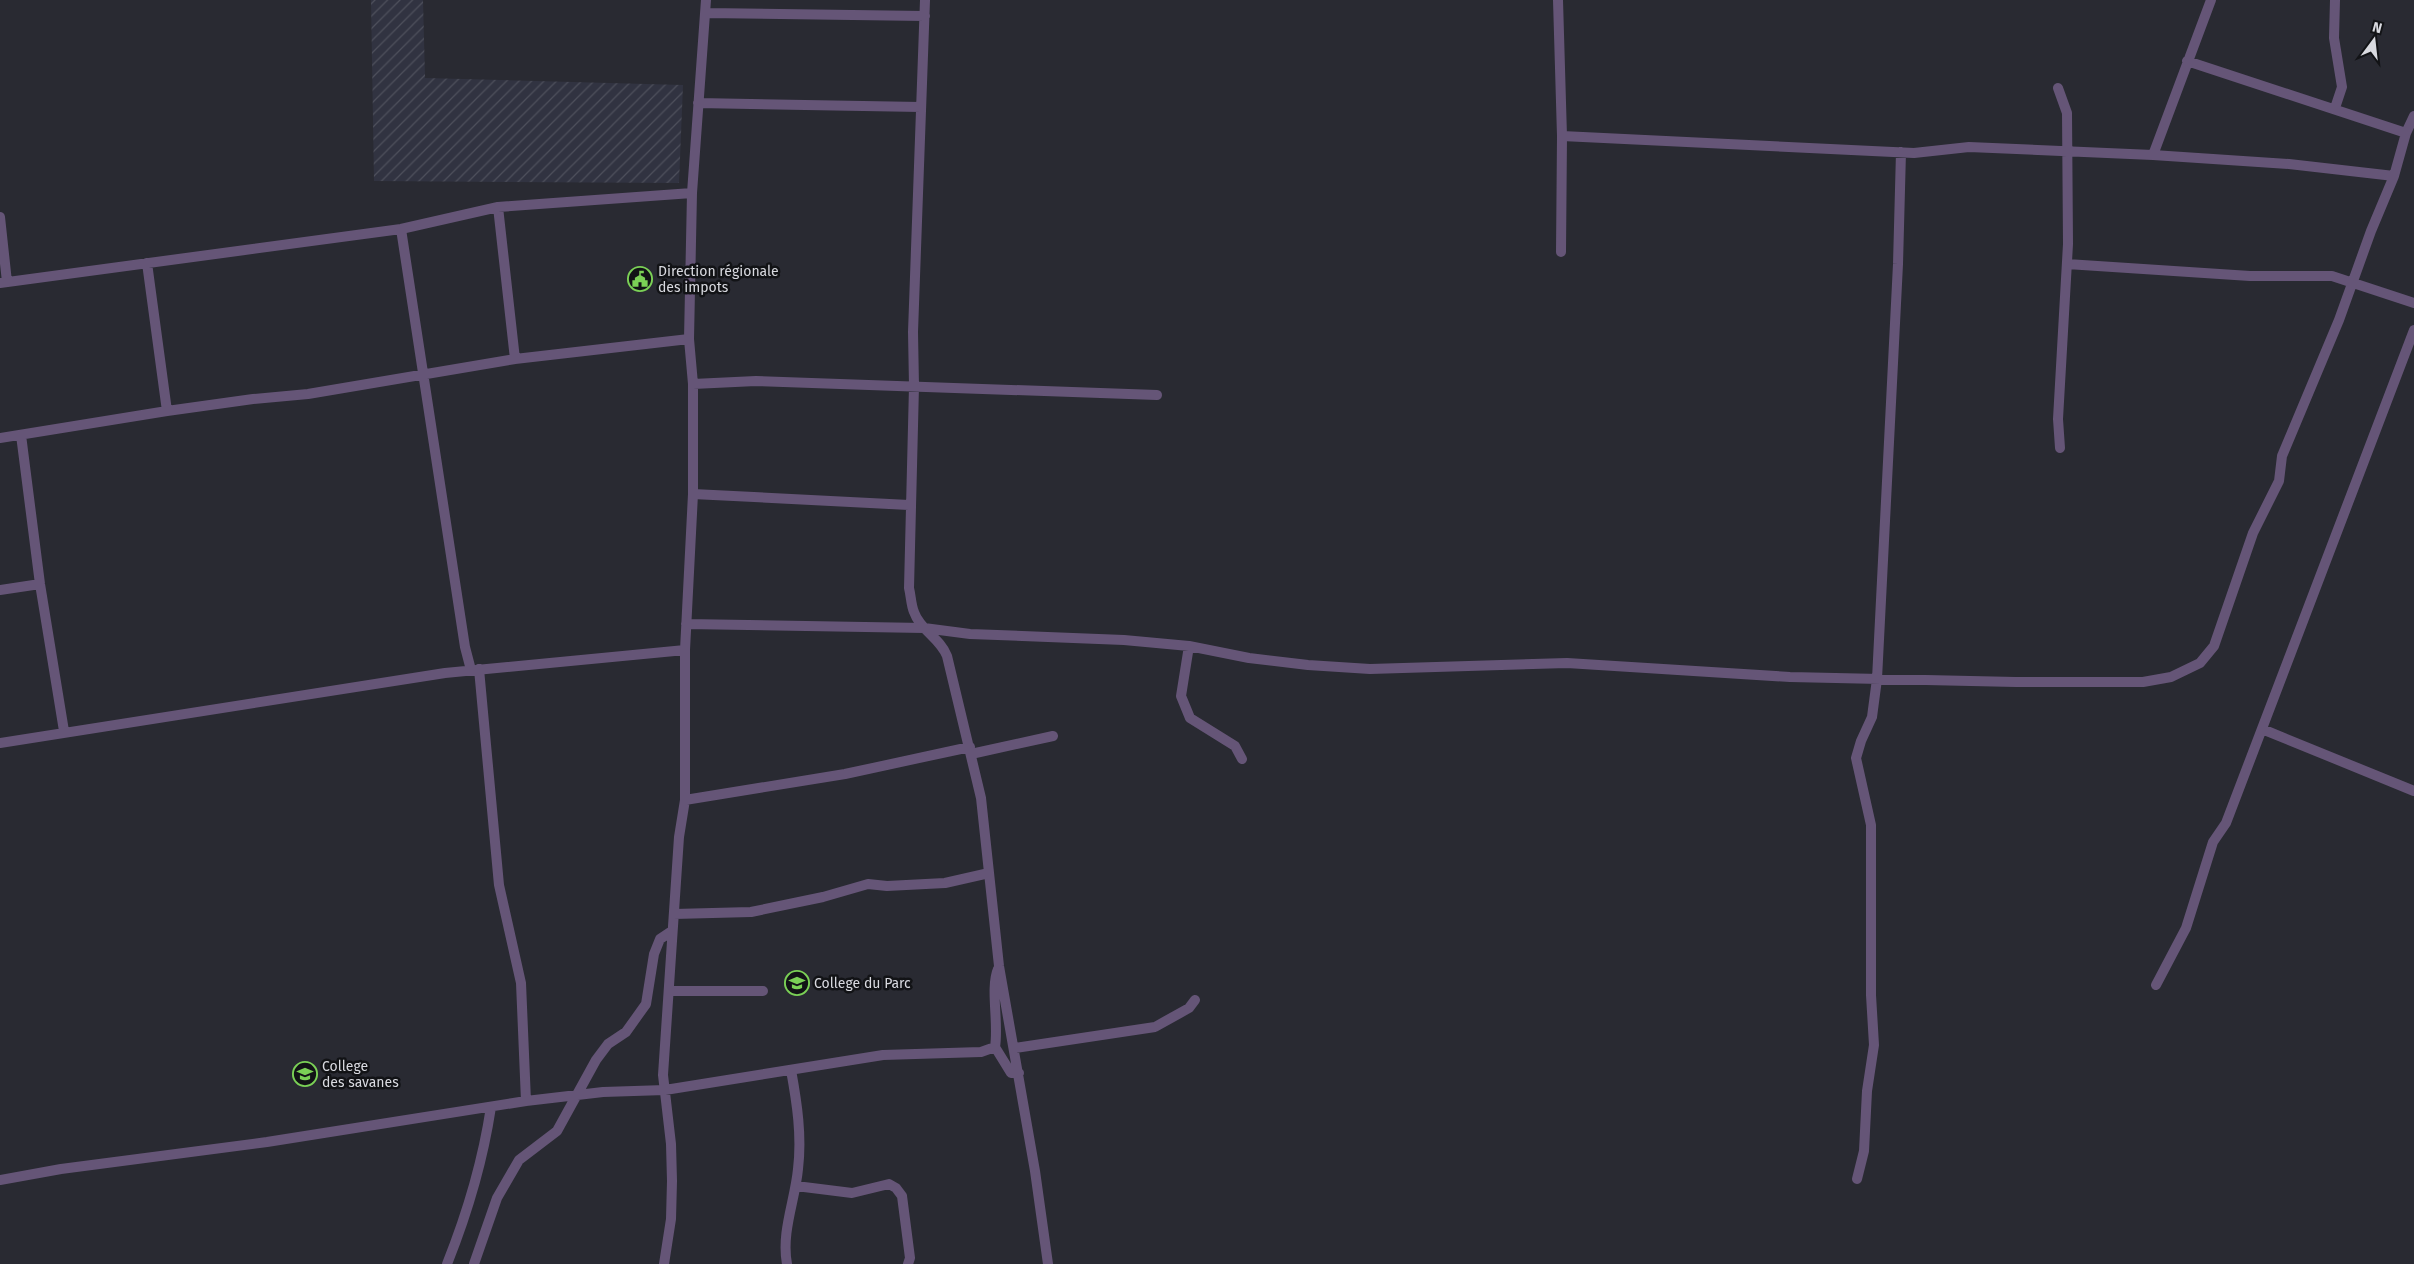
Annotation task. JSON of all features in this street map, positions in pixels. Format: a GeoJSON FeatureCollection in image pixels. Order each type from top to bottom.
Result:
{"type":"FeatureCollection","features":[{"type":"Feature","properties":{"kind":"street"},"geometry":{"type":"LineString","coordinates":[[664,1264],[671,1219],[672,1190],[671,1144],[663,1075],[679,837],[685,800],[685,650],[693,494],[693,384],[689,339],[692,193],[706,0]]}},
{"type":"Feature","properties":{"kind":"street"},"geometry":{"type":"LineString","coordinates":[[925,0],[912,332],[914,386],[909,588],[914,613],[924,628],[943,646],[947,656],[981,798],[999,966],[1019,1073],[1048,1264]]}},
{"type":"Feature","properties":{"kind":"street"},"geometry":{"type":"LineString","coordinates":[[1558,0],[1562,136],[1561,252]]}},
{"type":"Feature","properties":{"kind":"street"},"geometry":{"type":"LineString","coordinates":[[2153,155],[2211,0]]}},
{"type":"Feature","properties":{"kind":"street"},"geometry":{"type":"LineString","coordinates":[[2335,0],[2334,38],[2342,87],[2335,108]]}},
{"type":"Feature","properties":{"kind":"street"},"geometry":{"type":"LineString","coordinates":[[706,13],[925,16]]}},
{"type":"Feature","properties":{"kind":"street"},"geometry":{"type":"LineString","coordinates":[[2187,61],[2316,105],[2335,108],[2406,133]]}},
{"type":"Feature","properties":{"kind":"street"},"geometry":{"type":"LineString","coordinates":[[2058,88],[2067,113],[2067,264],[2058,419],[2060,448]]}},
{"type":"Feature","properties":{"kind":"street"},"geometry":{"type":"LineString","coordinates":[[698,103],[922,107]]}},
{"type":"Feature","properties":{"kind":"street"},"geometry":{"type":"LineString","coordinates":[[686,624],[924,628],[970,634],[1124,640],[1189,646],[1249,658],[1308,665],[1361,668],[1567,663],[1790,677],[2143,682],[2171,677],[2200,662],[2214,646],[2253,534],[2279,481],[2282,456],[2394,176],[2406,133],[2414,116]]}},
{"type":"Feature","properties":{"kind":"street"},"geometry":{"type":"LineString","coordinates":[[1562,136],[1901,152],[1969,148],[2153,155],[2289,164],[2394,176]]}},
{"type":"Feature","properties":{"kind":"street"},"geometry":{"type":"LineString","coordinates":[[1857,1179],[1864,1151],[1867,1091],[1874,1045],[1871,995],[1872,825],[1856,758],[1861,741],[1872,717],[1877,679],[1897,283],[1901,152]]}},
{"type":"Feature","properties":{"kind":"street"},"geometry":{"type":"LineString","coordinates":[[0,217],[3,282],[401,229],[498,206],[692,193]]}},
{"type":"Feature","properties":{"kind":"street"},"geometry":{"type":"LineString","coordinates":[[498,206],[514,360]]}},
{"type":"Feature","properties":{"kind":"street"},"geometry":{"type":"LineString","coordinates":[[401,229],[465,647],[475,669],[499,885],[521,983],[526,1101]]}},
{"type":"Feature","properties":{"kind":"street"},"geometry":{"type":"LineString","coordinates":[[147,263],[167,411]]}},
{"type":"Feature","properties":{"kind":"street"},"geometry":{"type":"LineString","coordinates":[[2067,264],[2250,276],[2332,276],[2353,281],[2414,303]]}},
{"type":"Feature","properties":{"kind":"street"},"geometry":{"type":"LineString","coordinates":[[2156,985],[2186,928],[2213,842],[2226,822],[2414,330]]}},
{"type":"Feature","properties":{"kind":"street"},"geometry":{"type":"LineString","coordinates":[[0,438],[64,426],[167,411],[308,394],[514,360],[689,339]]}},
{"type":"Feature","properties":{"kind":"street"},"geometry":{"type":"LineString","coordinates":[[693,384],[756,381],[1157,394]]}},
{"type":"Feature","properties":{"kind":"street"},"geometry":{"type":"LineString","coordinates":[[21,434],[40,584],[64,732]]}},
{"type":"Feature","properties":{"kind":"street"},"geometry":{"type":"LineString","coordinates":[[693,494],[910,505]]}},
{"type":"Feature","properties":{"kind":"street"},"geometry":{"type":"LineString","coordinates":[[0,590],[40,584]]}},
{"type":"Feature","properties":{"kind":"street"},"geometry":{"type":"LineString","coordinates":[[1189,646],[1181,696],[1190,718],[1235,746],[1242,759]]}},
{"type":"Feature","properties":{"kind":"street"},"geometry":{"type":"LineString","coordinates":[[0,743],[475,669],[685,650]]}},
{"type":"Feature","properties":{"kind":"street"},"geometry":{"type":"LineString","coordinates":[[2262,729],[2414,791]]}},
{"type":"Feature","properties":{"kind":"street"},"geometry":{"type":"LineString","coordinates":[[685,800],[845,774],[1053,736]]}},
{"type":"Feature","properties":{"kind":"street"},"geometry":{"type":"LineString","coordinates":[[674,914],[751,912],[822,897],[868,884],[887,886],[946,883],[989,873]]}},
{"type":"Feature","properties":{"kind":"street"},"geometry":{"type":"LineString","coordinates":[[474,1264],[497,1198],[515,1167],[520,1160],[557,1131],[568,1115],[596,1060],[608,1044],[626,1032],[646,1004],[654,954],[660,939],[672,931]]}},
{"type":"Feature","properties":{"kind":"street"},"geometry":{"type":"LineString","coordinates":[[999,966],[995,976],[994,988],[998,1031],[995,1048],[1011,1073],[1019,1073]]}},
{"type":"Feature","properties":{"kind":"street"},"geometry":{"type":"LineString","coordinates":[[668,991],[763,991]]}},
{"type":"Feature","properties":{"kind":"street"},"geometry":{"type":"LineString","coordinates":[[1014,1048],[1155,1027],[1189,1008],[1196,1000]]}},
{"type":"Feature","properties":{"kind":"street"},"geometry":{"type":"LineString","coordinates":[[0,1180],[61,1169],[268,1142],[526,1101],[576,1097],[603,1092],[664,1090],[883,1055],[981,1052],[995,1048]]}},
{"type":"Feature","properties":{"kind":"street"},"geometry":{"type":"LineString","coordinates":[[787,1264],[785,1241],[799,1166],[799,1114],[790,1070]]}},
{"type":"Feature","properties":{"kind":"street"},"geometry":{"type":"LineString","coordinates":[[447,1264],[462,1227],[486,1139],[491,1107]]}},
{"type":"Feature","properties":{"kind":"street"},"geometry":{"type":"LineString","coordinates":[[796,1186],[852,1193],[889,1184],[896,1188],[902,1196],[909,1253],[908,1264]]}},
{"type":"Feature","properties":{"kind":"shaded area"},"geometry":{"type":"Polygon","coordinates":[[[371,0],[423,0],[425,78],[683,85],[679,183],[374,181],[371,0]]]}},
{"type":"Feature","properties":{"kind":"place","name":"Direction régionale des impots"},"geometry":{"type":"Point","coordinates":[640,279]}},
{"type":"Feature","properties":{"kind":"place","name":"College du Parc"},"geometry":{"type":"Point","coordinates":[797,983]}},
{"type":"Feature","properties":{"kind":"place","name":"College des savanes"},"geometry":{"type":"Point","coordinates":[305,1074]}}]}
